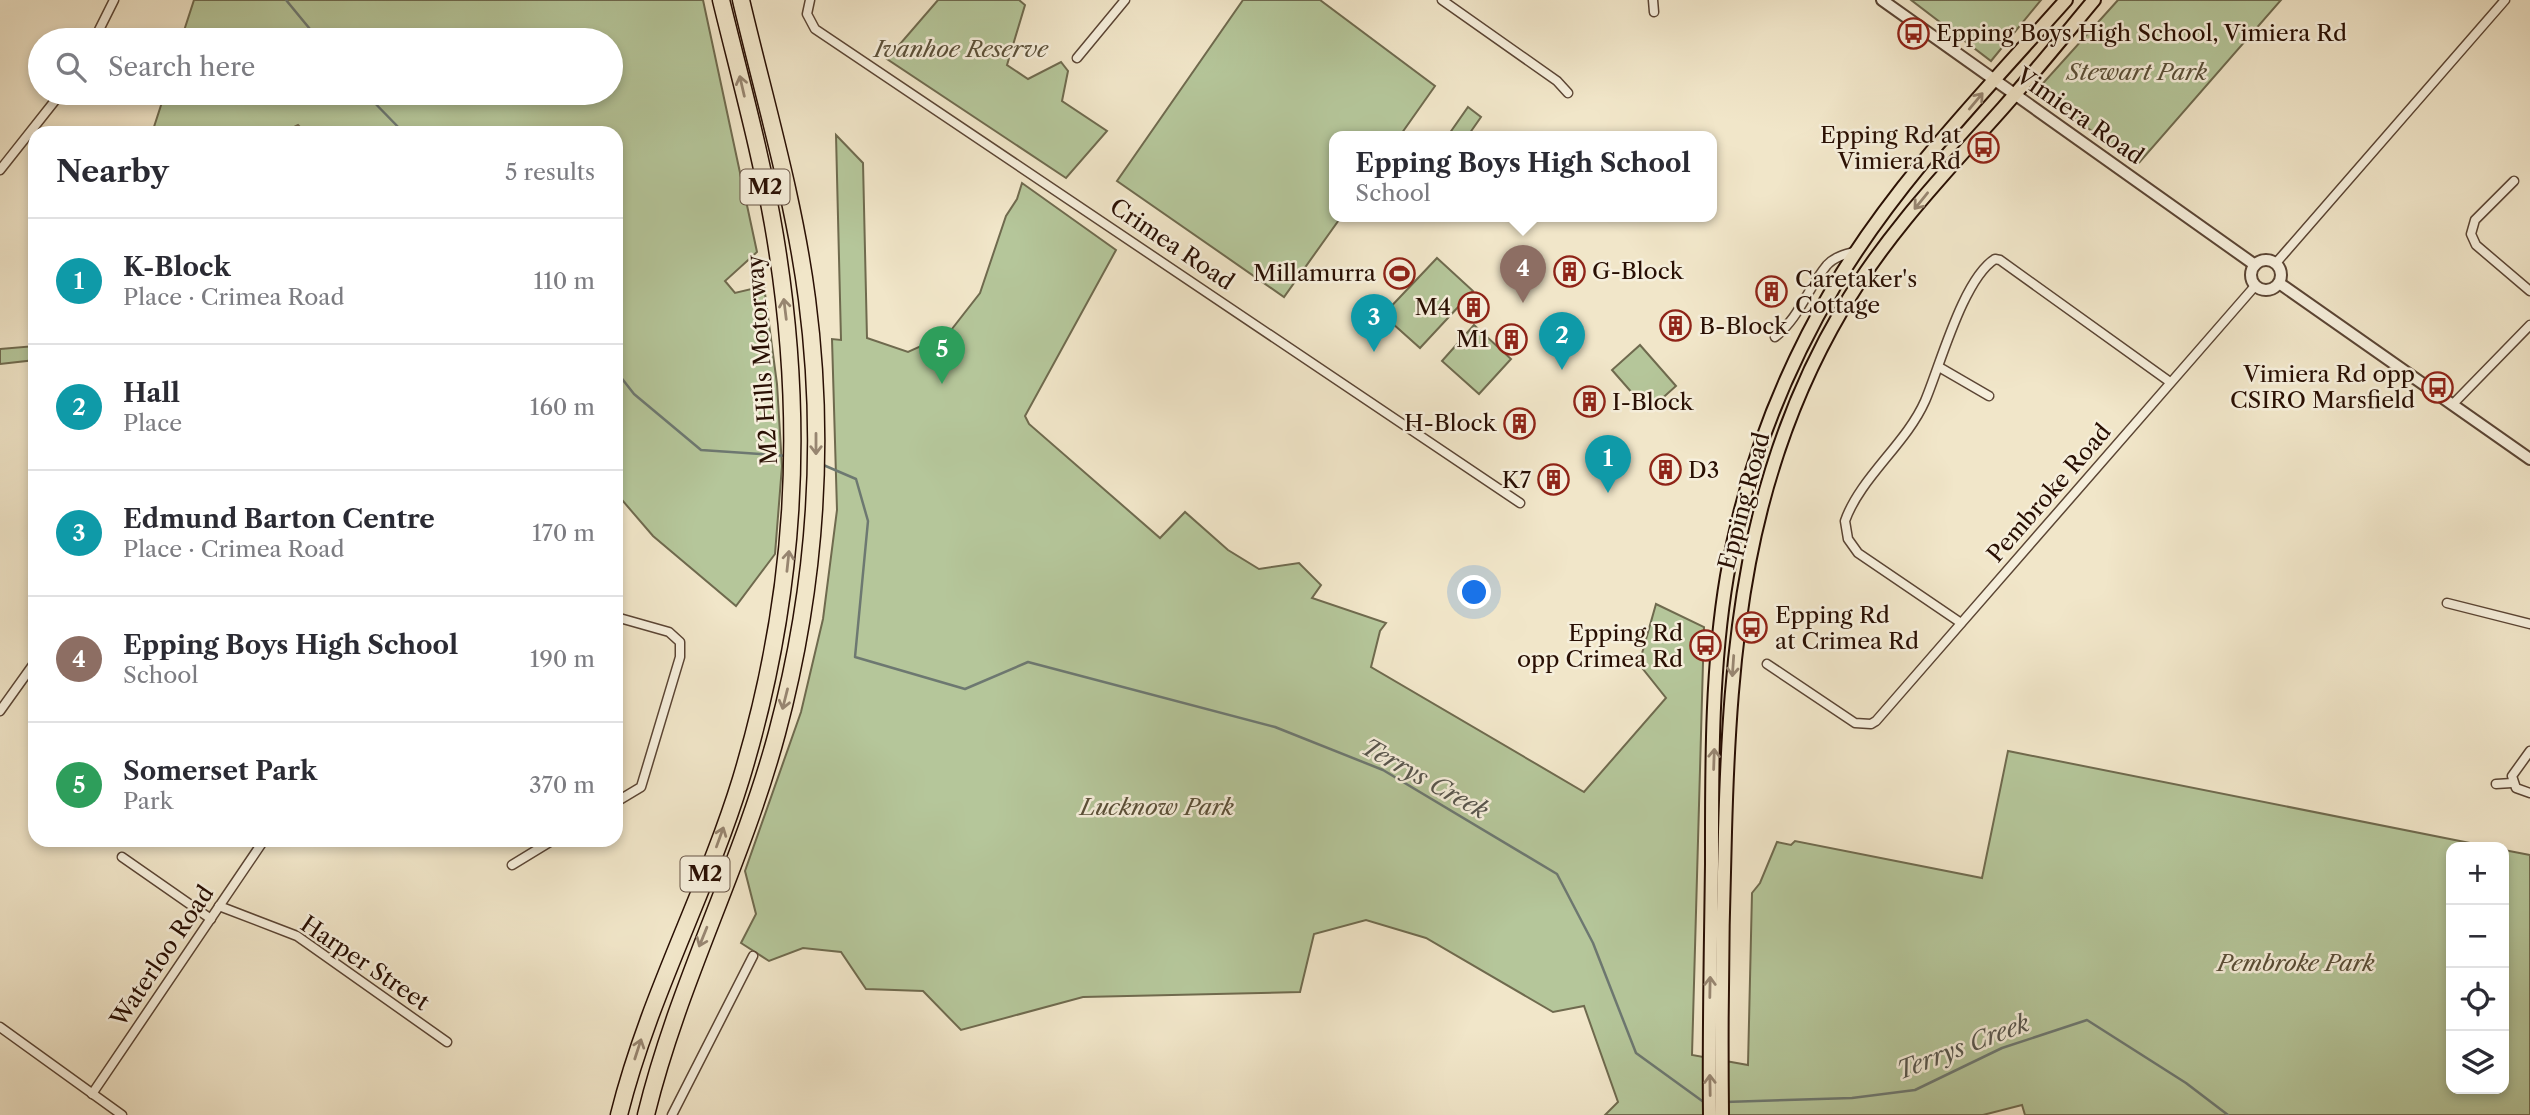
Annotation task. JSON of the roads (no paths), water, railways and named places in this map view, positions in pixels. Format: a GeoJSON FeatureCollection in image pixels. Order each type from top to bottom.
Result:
{"type":"FeatureCollection","features":[{"type":"Feature","properties":{"kind":"highway","name":"M2 Hills Motorway"},"geometry":{"type":"LineString","coordinates":[[619,1115],[658,993],[740,782],[778,628],[788,560],[794,471],[792,377],[775,233],[721,0]]}},
{"type":"Feature","properties":{"kind":"highway","name":"M2 Hills Motorway"},"geometry":{"type":"LineString","coordinates":[[646,1115],[689,973],[761,788],[800,633],[811,562],[815,497],[815,375],[807,297],[795,231],[741,0]]}},
{"type":"Feature","properties":{"kind":"main road","name":"Epping Road"},"geometry":{"type":"LineString","coordinates":[[1721,1115],[1715,1055],[1715,726],[1720,623],[1727,575],[1747,486],[1782,387],[1806,338],[1857,251],[1994,81],[2066,0]]}},
{"type":"Feature","properties":{"kind":"main road","name":"Epping Road"},"geometry":{"type":"LineString","coordinates":[[1710,1115],[1733,676],[1746,569],[1766,486],[1802,387],[1857,284],[1931,188],[2015,95],[2094,0]]}},
{"type":"Feature","properties":{"kind":"street"},"geometry":{"type":"LineString","coordinates":[[99,28],[114,0]]}},
{"type":"Feature","properties":{"kind":"street","name":"Crimea Road"},"geometry":{"type":"LineString","coordinates":[[810,0],[807,13],[815,29],[1002,152],[1520,503]]}},
{"type":"Feature","properties":{"kind":"street"},"geometry":{"type":"LineString","coordinates":[[1077,58],[1125,0]]}},
{"type":"Feature","properties":{"kind":"street"},"geometry":{"type":"LineString","coordinates":[[1442,0],[1557,81],[1568,93]]}},
{"type":"Feature","properties":{"kind":"street"},"geometry":{"type":"LineString","coordinates":[[1653,0],[1654,12]]}},
{"type":"Feature","properties":{"kind":"street","name":"Vimiera Road"},"geometry":{"type":"LineString","coordinates":[[1882,0],[2255,265]]}},
{"type":"Feature","properties":{"kind":"street"},"geometry":{"type":"LineString","coordinates":[[2276,264],[2505,0]]}},
{"type":"Feature","properties":{"kind":"street"},"geometry":{"type":"LineString","coordinates":[[39,126],[53,105]]}},
{"type":"Feature","properties":{"kind":"street"},"geometry":{"type":"LineString","coordinates":[[0,170],[28,140]]}},
{"type":"Feature","properties":{"kind":"street"},"geometry":{"type":"LineString","coordinates":[[2514,181],[2475,220],[2471,234],[2476,245],[2530,291]]}},
{"type":"Feature","properties":{"kind":"street"},"geometry":{"type":"LineString","coordinates":[[1775,337],[1801,311],[1828,264],[1838,257],[1857,251]]}},
{"type":"Feature","properties":{"kind":"street"},"geometry":{"type":"LineString","coordinates":[[1961,623],[1858,553],[1852,547],[1845,530],[1848,513],[1917,415],[1939,367],[1957,314],[1987,265],[1995,259],[2006,264],[2171,382]]}},
{"type":"Feature","properties":{"kind":"street"},"geometry":{"type":"LineString","coordinates":[[2267,260],[2276,264],[2281,272],[2279,283],[2268,290],[2255,286],[2251,278],[2255,265],[2267,260]]}},
{"type":"Feature","properties":{"kind":"street"},"geometry":{"type":"LineString","coordinates":[[2279,283],[2530,459]]}},
{"type":"Feature","properties":{"kind":"street","name":"Pembroke Road"},"geometry":{"type":"LineString","coordinates":[[1767,664],[1855,723],[1871,724],[2255,286]]}},
{"type":"Feature","properties":{"kind":"street"},"geometry":{"type":"LineString","coordinates":[[2453,404],[2530,325]]}},
{"type":"Feature","properties":{"kind":"street"},"geometry":{"type":"LineString","coordinates":[[1939,367],[1989,396]]}},
{"type":"Feature","properties":{"kind":"street"},"geometry":{"type":"LineString","coordinates":[[2447,603],[2530,624]]}},
{"type":"Feature","properties":{"kind":"street"},"geometry":{"type":"LineString","coordinates":[[623,619],[669,632],[680,642],[680,657],[641,787],[623,798]]}},
{"type":"Feature","properties":{"kind":"street"},"geometry":{"type":"LineString","coordinates":[[0,711],[28,672]]}},
{"type":"Feature","properties":{"kind":"street"},"geometry":{"type":"LineString","coordinates":[[2512,783],[2514,771],[2530,751]]}},
{"type":"Feature","properties":{"kind":"street"},"geometry":{"type":"LineString","coordinates":[[2496,784],[2512,783],[2530,793]]}},
{"type":"Feature","properties":{"kind":"street","name":"Waterloo Road"},"geometry":{"type":"LineString","coordinates":[[92,1094],[259,847]]}},
{"type":"Feature","properties":{"kind":"street"},"geometry":{"type":"LineString","coordinates":[[512,865],[541,847]]}},
{"type":"Feature","properties":{"kind":"street"},"geometry":{"type":"LineString","coordinates":[[122,857],[211,919]]}},
{"type":"Feature","properties":{"kind":"street","name":"Harper Street"},"geometry":{"type":"LineString","coordinates":[[219,906],[296,936],[447,1042]]}},
{"type":"Feature","properties":{"kind":"street"},"geometry":{"type":"LineString","coordinates":[[672,1115],[754,956]]}},
{"type":"Feature","properties":{"kind":"street"},"geometry":{"type":"LineString","coordinates":[[0,1027],[122,1115]]}},
{"type":"Feature","properties":{"kind":"waterway","name":"Terrys Creek"},"geometry":{"type":"LineString","coordinates":[[286,0],[309,28]]}},
{"type":"Feature","properties":{"kind":"waterway","name":"Terrys Creek"},"geometry":{"type":"LineString","coordinates":[[377,105],[397,126]]}},
{"type":"Feature","properties":{"kind":"waterway","name":"Terrys Creek"},"geometry":{"type":"LineString","coordinates":[[623,380],[634,394],[701,450],[788,456]]}},
{"type":"Feature","properties":{"kind":"waterway","name":"Terrys Creek"},"geometry":{"type":"LineString","coordinates":[[821,464],[856,479],[868,521],[855,657],[965,689],[1028,662],[1275,727],[1383,770],[1557,874],[1593,943],[1636,1053],[1705,1103]]}},
{"type":"Feature","properties":{"kind":"waterway","name":"Terrys Creek"},"geometry":{"type":"LineString","coordinates":[[1725,1102],[1852,1098],[1915,1090],[2002,1048],[2087,1020],[2186,1083],[2228,1115]]}},
{"type":"Feature","properties":{"kind":"place","name":"Epping Boys High School, Vimiera Rd"},"geometry":{"type":"Point","coordinates":[1913,33]}},
{"type":"Feature","properties":{"kind":"place","name":"Epping Rd at Vimiera Rd"},"geometry":{"type":"Point","coordinates":[1984,148]}},
{"type":"Feature","properties":{"kind":"place","name":"G-Block"},"geometry":{"type":"Point","coordinates":[1569,271]}},
{"type":"Feature","properties":{"kind":"place","name":"Millamurra"},"geometry":{"type":"Point","coordinates":[1399,273]}},
{"type":"Feature","properties":{"kind":"place","name":"Caretaker's Cottage"},"geometry":{"type":"Point","coordinates":[1772,292]}},
{"type":"Feature","properties":{"kind":"place","name":"Epping Boys High School"},"geometry":{"type":"Point","coordinates":[1523,303]}},
{"type":"Feature","properties":{"kind":"place","name":"M4"},"geometry":{"type":"Point","coordinates":[1474,307]}},
{"type":"Feature","properties":{"kind":"place","name":"B-Block"},"geometry":{"type":"Point","coordinates":[1676,326]}},
{"type":"Feature","properties":{"kind":"place","name":"M1"},"geometry":{"type":"Point","coordinates":[1512,339]}},
{"type":"Feature","properties":{"kind":"place","name":"Edmund Barton Centre"},"geometry":{"type":"Point","coordinates":[1374,352]}},
{"type":"Feature","properties":{"kind":"place","name":"Hall"},"geometry":{"type":"Point","coordinates":[1562,370]}},
{"type":"Feature","properties":{"kind":"place","name":"Somerset Park"},"geometry":{"type":"Point","coordinates":[942,384]}},
{"type":"Feature","properties":{"kind":"place","name":"Vimiera Rd opp CSIRO Marsfield"},"geometry":{"type":"Point","coordinates":[2438,387]}},
{"type":"Feature","properties":{"kind":"place","name":"I-Block"},"geometry":{"type":"Point","coordinates":[1589,402]}},
{"type":"Feature","properties":{"kind":"place","name":"H-Block"},"geometry":{"type":"Point","coordinates":[1519,423]}},
{"type":"Feature","properties":{"kind":"place","name":"D3"},"geometry":{"type":"Point","coordinates":[1665,470]}},
{"type":"Feature","properties":{"kind":"place","name":"K7"},"geometry":{"type":"Point","coordinates":[1554,480]}},
{"type":"Feature","properties":{"kind":"place","name":"K-Block"},"geometry":{"type":"Point","coordinates":[1608,493]}},
{"type":"Feature","properties":{"kind":"place","name":"Epping Rd at Crimea Rd"},"geometry":{"type":"Point","coordinates":[1752,628]}},
{"type":"Feature","properties":{"kind":"place","name":"Epping Rd opp Crimea Rd"},"geometry":{"type":"Point","coordinates":[1706,646]}},
{"type":"Feature","properties":{"kind":"park label","name":"Ivanhoe Reserve"},"geometry":{"type":"Point","coordinates":[961,49]}},
{"type":"Feature","properties":{"kind":"park label","name":"Stewart Park"},"geometry":{"type":"Point","coordinates":[2137,72]}},
{"type":"Feature","properties":{"kind":"park label","name":"Lucknow Park"},"geometry":{"type":"Point","coordinates":[1157,807]}},
{"type":"Feature","properties":{"kind":"park label","name":"Pembroke Park"},"geometry":{"type":"Point","coordinates":[2296,963]}}]}
